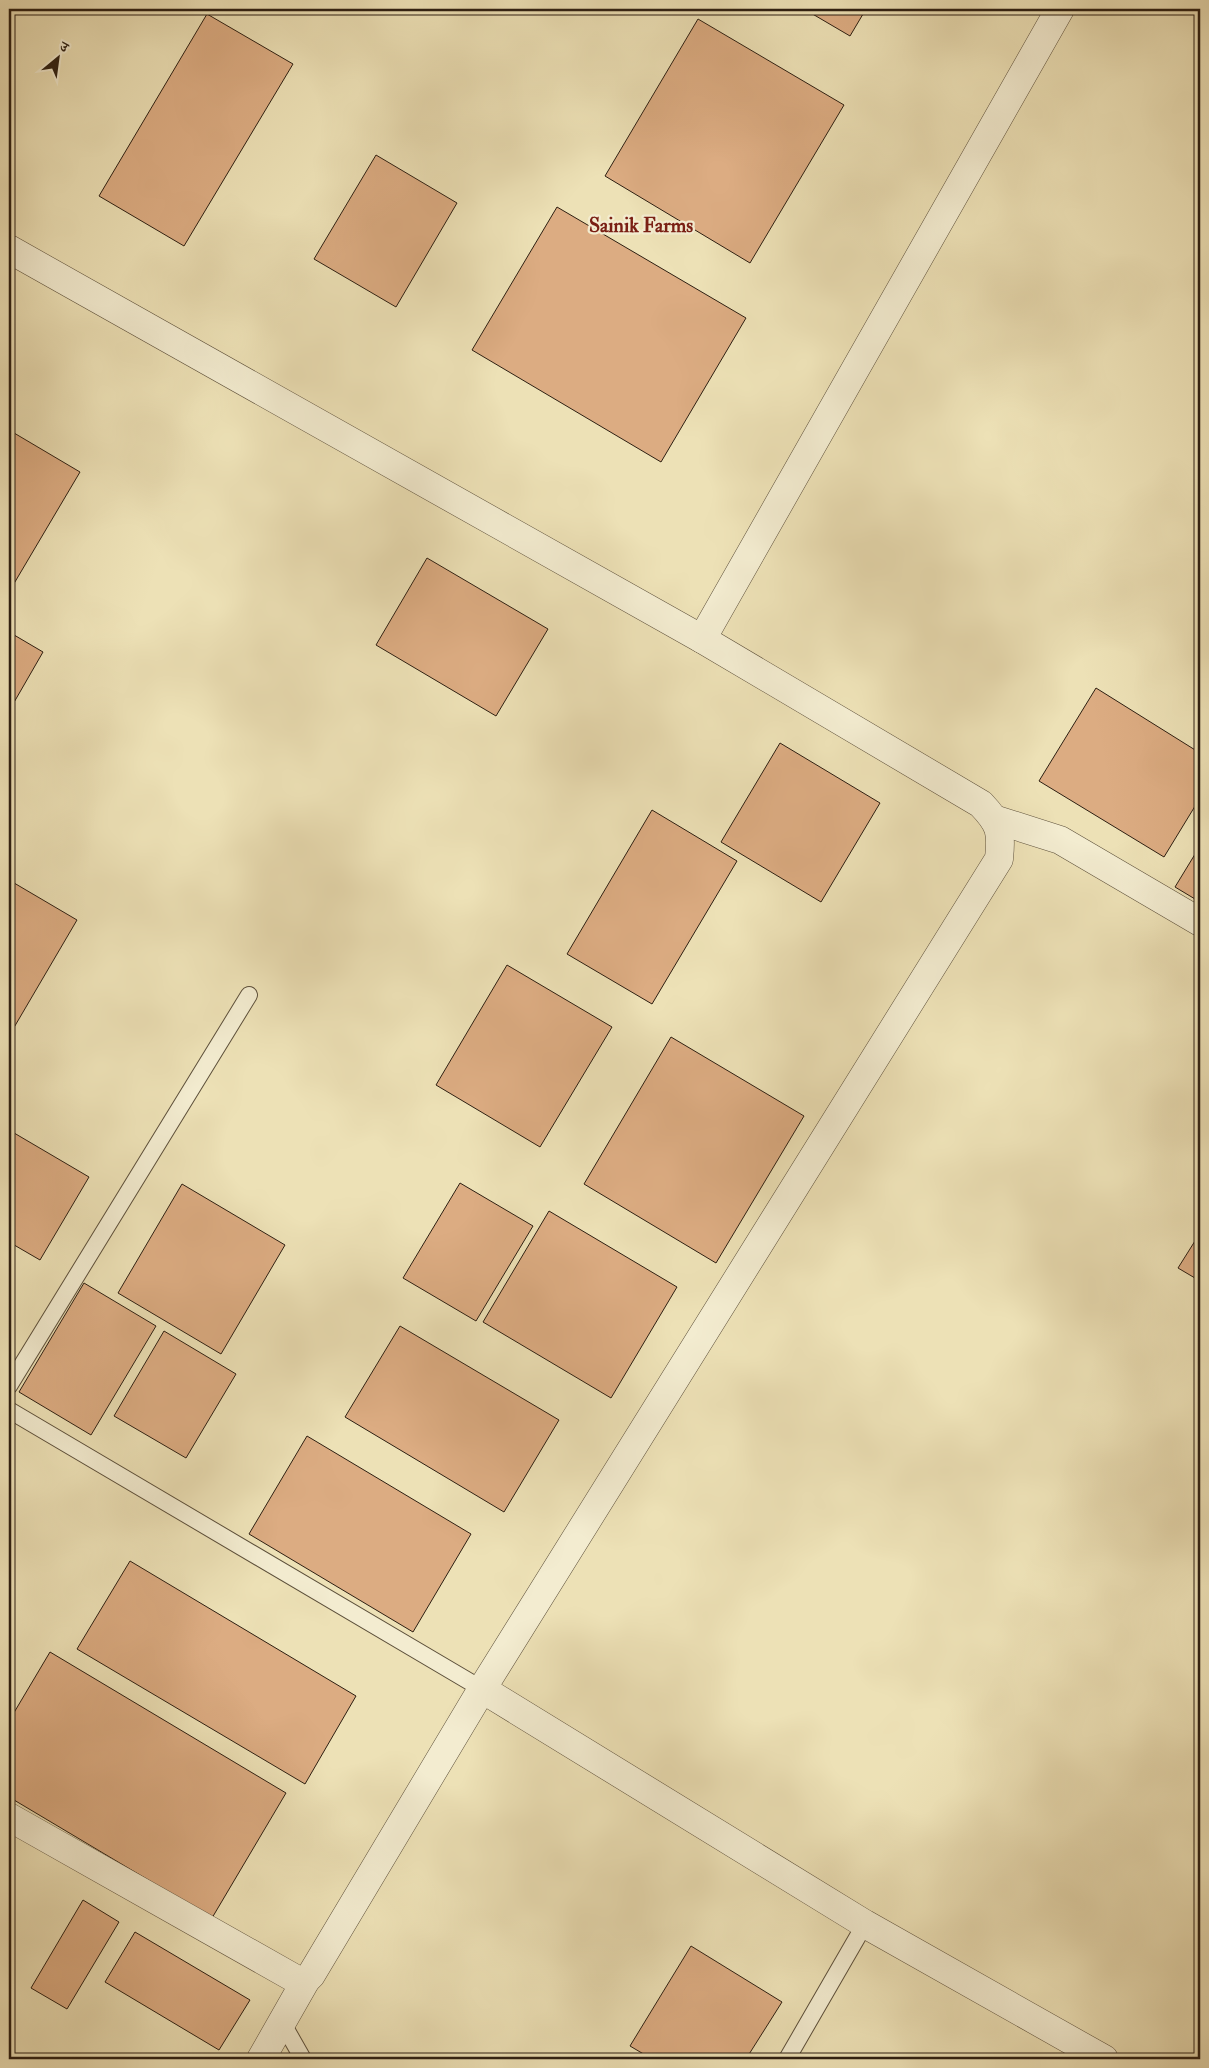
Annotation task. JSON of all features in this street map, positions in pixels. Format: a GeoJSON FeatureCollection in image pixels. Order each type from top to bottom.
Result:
{"type":"FeatureCollection","features":[{"type":"Feature","properties":{"kind":"street"},"geometry":{"type":"LineString","coordinates":[[702,639],[1060,9]]}},
{"type":"Feature","properties":{"kind":"street"},"geometry":{"type":"LineString","coordinates":[[9,250],[702,639],[981,804],[994,818],[1001,838],[998,859],[482,1689],[260,2059]]}},
{"type":"Feature","properties":{"kind":"street"},"geometry":{"type":"LineString","coordinates":[[994,818],[1060,840],[1200,922]]}},
{"type":"Feature","properties":{"kind":"street"},"geometry":{"type":"LineString","coordinates":[[482,1689],[865,1924],[1104,2059]]}},
{"type":"Feature","properties":{"kind":"street"},"geometry":{"type":"LineString","coordinates":[[9,1817],[294,1978],[306,1980]]}},
{"type":"Feature","properties":{"kind":"lane"},"geometry":{"type":"LineString","coordinates":[[9,1386],[249,995]]}},
{"type":"Feature","properties":{"kind":"lane"},"geometry":{"type":"LineString","coordinates":[[9,1410],[482,1689]]}},
{"type":"Feature","properties":{"kind":"lane"},"geometry":{"type":"LineString","coordinates":[[787,2059],[865,1924]]}},
{"type":"Feature","properties":{"kind":"lane"},"geometry":{"type":"LineString","coordinates":[[282,2022],[303,2059]]}},
{"type":"Feature","properties":{"kind":"building"},"geometry":{"type":"Polygon","coordinates":[[[804,9],[866,9],[850,36],[804,9]]]}},
{"type":"Feature","properties":{"kind":"building"},"geometry":{"type":"Polygon","coordinates":[[[207,14],[293,64],[184,246],[99,196],[207,14]]]}},
{"type":"Feature","properties":{"kind":"building"},"geometry":{"type":"Polygon","coordinates":[[[698,19],[844,105],[750,263],[605,176],[698,19]]]}},
{"type":"Feature","properties":{"kind":"building"},"geometry":{"type":"Polygon","coordinates":[[[376,155],[457,203],[396,307],[314,259],[376,155]]]}},
{"type":"Feature","properties":{"kind":"building"},"geometry":{"type":"Polygon","coordinates":[[[557,207],[746,318],[661,462],[472,350],[557,207]]]}},
{"type":"Feature","properties":{"kind":"building"},"geometry":{"type":"Polygon","coordinates":[[[9,430],[80,472],[9,592],[9,430]]]}},
{"type":"Feature","properties":{"kind":"building"},"geometry":{"type":"Polygon","coordinates":[[[427,558],[548,629],[496,716],[376,645],[427,558]]]}},
{"type":"Feature","properties":{"kind":"building"},"geometry":{"type":"Polygon","coordinates":[[[9,632],[43,652],[9,711],[9,632]]]}},
{"type":"Feature","properties":{"kind":"building"},"geometry":{"type":"Polygon","coordinates":[[[1096,688],[1200,753],[1200,798],[1164,857],[1039,781],[1096,688]]]}},
{"type":"Feature","properties":{"kind":"building"},"geometry":{"type":"Polygon","coordinates":[[[780,743],[880,803],[821,902],[721,842],[780,743]]]}},
{"type":"Feature","properties":{"kind":"building"},"geometry":{"type":"Polygon","coordinates":[[[652,810],[737,861],[652,1004],[567,954],[652,810]]]}},
{"type":"Feature","properties":{"kind":"building"},"geometry":{"type":"Polygon","coordinates":[[[1200,846],[1200,902],[1175,887],[1200,846]]]}},
{"type":"Feature","properties":{"kind":"building"},"geometry":{"type":"Polygon","coordinates":[[[9,880],[77,920],[9,1036],[9,880]]]}},
{"type":"Feature","properties":{"kind":"building"},"geometry":{"type":"Polygon","coordinates":[[[507,965],[612,1027],[540,1147],[436,1085],[507,965]]]}},
{"type":"Feature","properties":{"kind":"building"},"geometry":{"type":"Polygon","coordinates":[[[671,1037],[804,1116],[716,1263],[584,1184],[671,1037]]]}},
{"type":"Feature","properties":{"kind":"building"},"geometry":{"type":"Polygon","coordinates":[[[9,1130],[89,1177],[40,1260],[9,1242],[9,1130]]]}},
{"type":"Feature","properties":{"kind":"building"},"geometry":{"type":"Polygon","coordinates":[[[460,1183],[533,1226],[476,1321],[403,1278],[460,1183]]]}},
{"type":"Feature","properties":{"kind":"building"},"geometry":{"type":"Polygon","coordinates":[[[182,1184],[285,1245],[221,1354],[118,1293],[182,1184]]]}},
{"type":"Feature","properties":{"kind":"building"},"geometry":{"type":"Polygon","coordinates":[[[549,1211],[677,1287],[611,1398],[483,1322],[549,1211]]]}},
{"type":"Feature","properties":{"kind":"building"},"geometry":{"type":"Polygon","coordinates":[[[1200,1233],[1200,1281],[1178,1268],[1200,1233]]]}},
{"type":"Feature","properties":{"kind":"building"},"geometry":{"type":"Polygon","coordinates":[[[84,1283],[156,1326],[91,1435],[19,1392],[84,1283]]]}},
{"type":"Feature","properties":{"kind":"building"},"geometry":{"type":"Polygon","coordinates":[[[400,1326],[559,1420],[504,1512],[345,1417],[400,1326]]]}},
{"type":"Feature","properties":{"kind":"building"},"geometry":{"type":"Polygon","coordinates":[[[164,1331],[236,1374],[186,1458],[114,1416],[164,1331]]]}},
{"type":"Feature","properties":{"kind":"building"},"geometry":{"type":"Polygon","coordinates":[[[307,1436],[471,1534],[413,1632],[249,1534],[307,1436]]]}},
{"type":"Feature","properties":{"kind":"building"},"geometry":{"type":"Polygon","coordinates":[[[130,1561],[356,1696],[305,1784],[77,1649],[130,1561]]]}},
{"type":"Feature","properties":{"kind":"building"},"geometry":{"type":"Polygon","coordinates":[[[50,1652],[286,1793],[212,1918],[9,1797],[9,1721],[50,1652]]]}},
{"type":"Feature","properties":{"kind":"building"},"geometry":{"type":"Polygon","coordinates":[[[83,1900],[119,1922],[67,2009],[31,1988],[83,1900]]]}},
{"type":"Feature","properties":{"kind":"building"},"geometry":{"type":"Polygon","coordinates":[[[135,1932],[250,2000],[219,2050],[105,1982],[135,1932]]]}},
{"type":"Feature","properties":{"kind":"building"},"geometry":{"type":"Polygon","coordinates":[[[691,1946],[782,2002],[746,2059],[652,2059],[630,2046],[691,1946]]]}},
{"type":"Feature","properties":{"kind":"district","name":"Sainik Farms"},"geometry":{"type":"Point","coordinates":[641,225]}}]}
